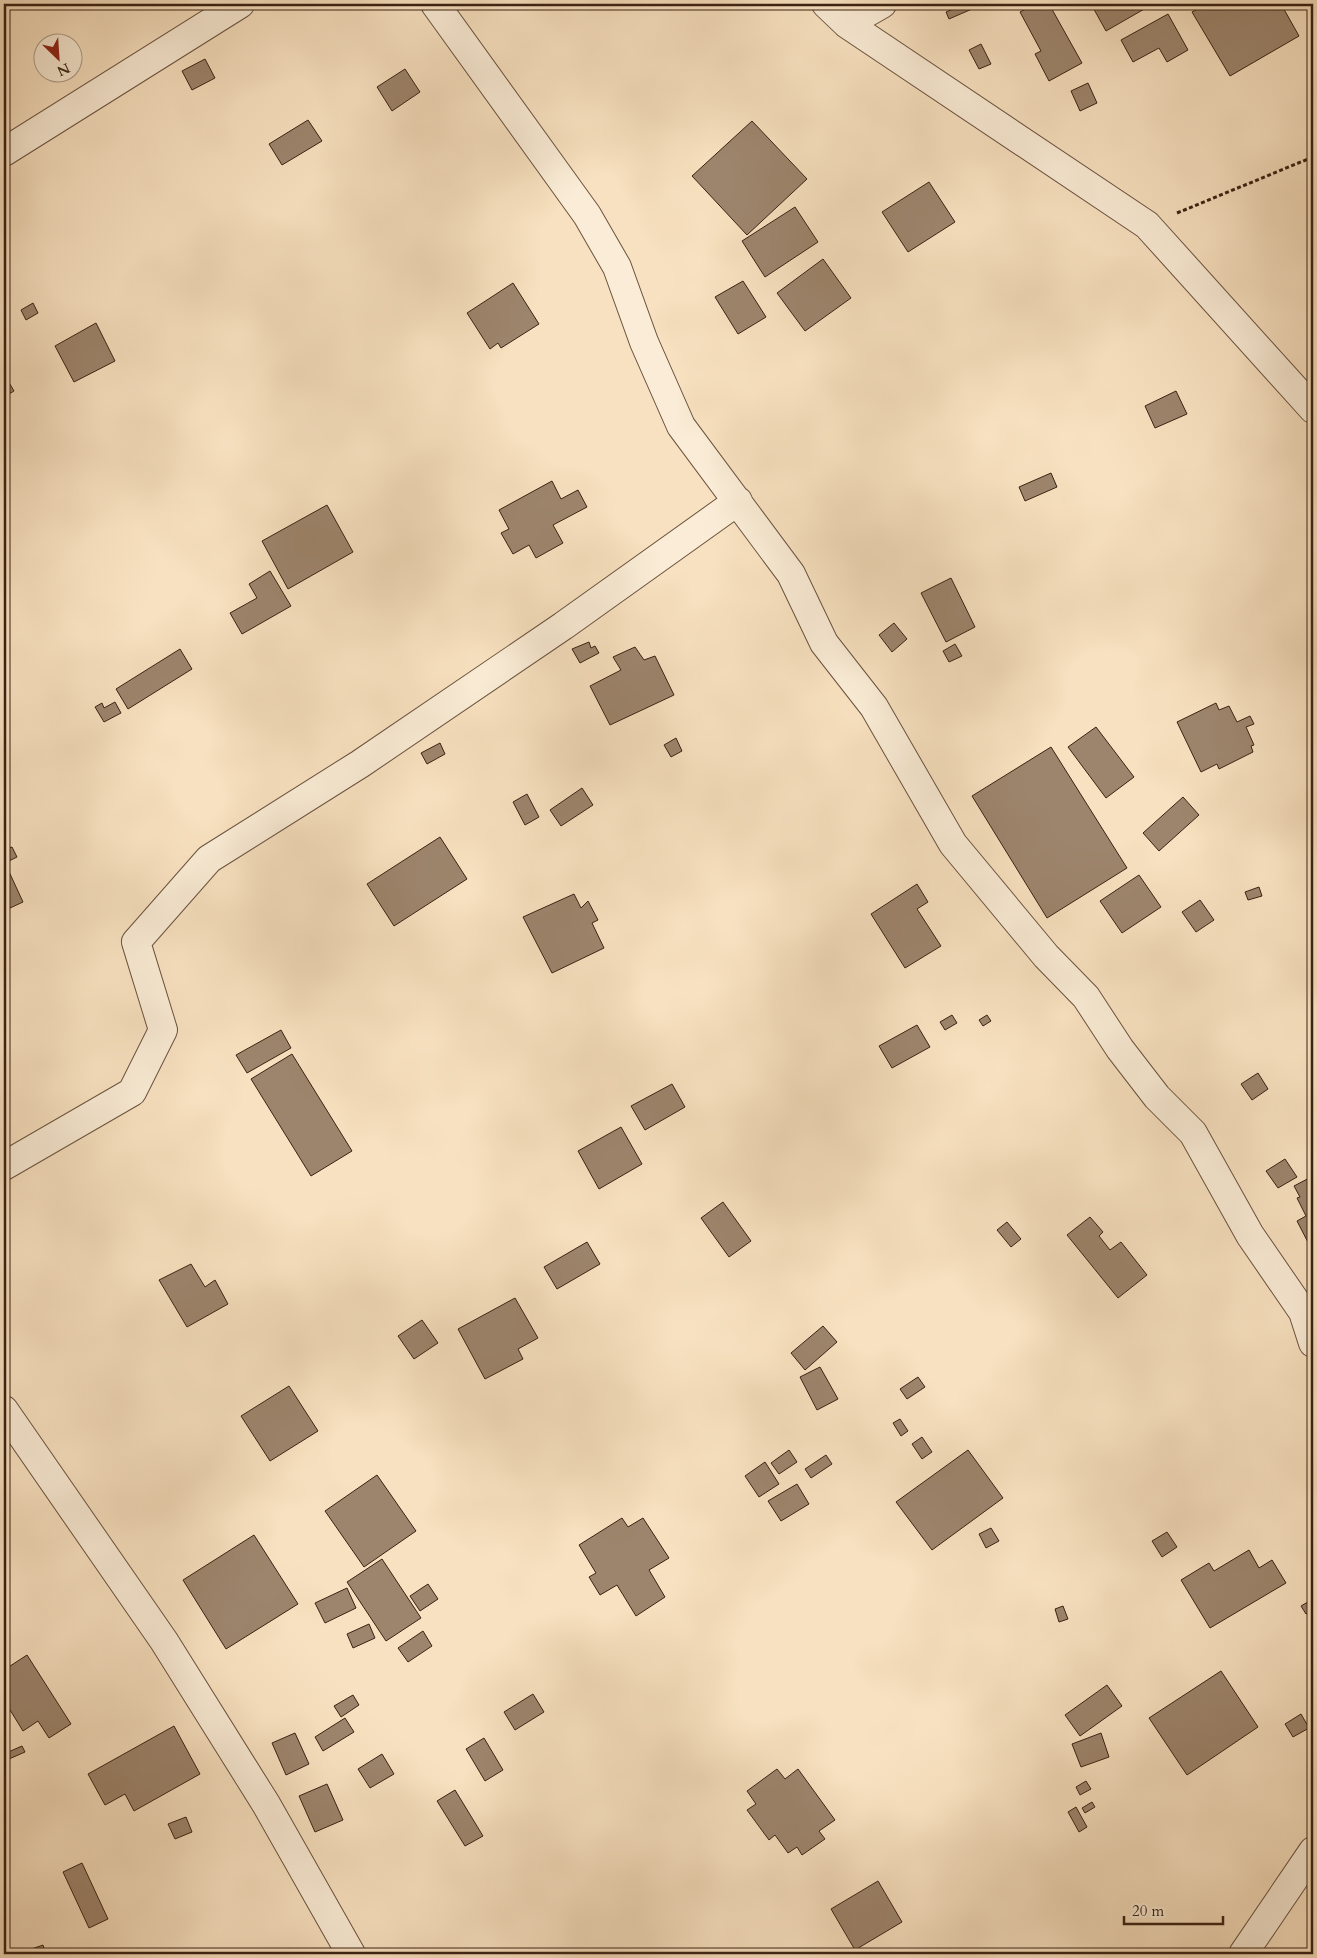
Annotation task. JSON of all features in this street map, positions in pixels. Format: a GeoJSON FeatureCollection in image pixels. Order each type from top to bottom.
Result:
{"type":"FeatureCollection","features":[{"type":"Feature","properties":{"kind":"street"},"geometry":{"type":"LineString","coordinates":[[4,152],[240,4]]}},
{"type":"Feature","properties":{"kind":"street"},"geometry":{"type":"LineString","coordinates":[[435,4],[587,215],[617,267],[644,342],[682,426],[791,574],[824,643],[874,707],[953,844],[1046,956],[1086,997],[1120,1049],[1157,1097],[1193,1133],[1250,1235],[1303,1312],[1313,1343]]}},
{"type":"Feature","properties":{"kind":"street"},"geometry":{"type":"LineString","coordinates":[[826,4],[847,24],[1147,225],[1313,409]]}},
{"type":"Feature","properties":{"kind":"street"},"geometry":{"type":"LineString","coordinates":[[847,24],[882,4]]}},
{"type":"Feature","properties":{"kind":"street"},"geometry":{"type":"LineString","coordinates":[[4,1166],[132,1092],[163,1030],[136,942],[210,859],[360,764],[563,626],[738,501]]}},
{"type":"Feature","properties":{"kind":"street"},"geometry":{"type":"LineString","coordinates":[[4,1410],[164,1641],[266,1804],[351,1954]]}},
{"type":"Feature","properties":{"kind":"street"},"geometry":{"type":"LineString","coordinates":[[1243,1954],[1313,1851]]}},
{"type":"Feature","properties":{"kind":"path"},"geometry":{"type":"LineString","coordinates":[[1147,225],[1313,157]]}},
{"type":"Feature","properties":{"kind":"building"},"geometry":{"type":"Polygon","coordinates":[[[956,4],[969,4],[972,9],[949,19],[946,12],[958,7],[956,4]]]}},
{"type":"Feature","properties":{"kind":"building"},"geometry":{"type":"Polygon","coordinates":[[[1035,4],[1049,4],[1082,63],[1049,81],[1035,54],[1041,51],[1020,12],[1035,4]]]}},
{"type":"Feature","properties":{"kind":"building"},"geometry":{"type":"Polygon","coordinates":[[[1091,4],[1153,4],[1106,31],[1091,4]]]}},
{"type":"Feature","properties":{"kind":"building"},"geometry":{"type":"Polygon","coordinates":[[[1207,4],[1281,4],[1299,36],[1230,76],[1192,12],[1207,4]]]}},
{"type":"Feature","properties":{"kind":"building"},"geometry":{"type":"Polygon","coordinates":[[[1168,14],[1188,50],[1167,62],[1159,48],[1133,62],[1121,40],[1168,14]]]}},
{"type":"Feature","properties":{"kind":"building"},"geometry":{"type":"Polygon","coordinates":[[[981,44],[991,64],[979,69],[969,50],[981,44]]]}},
{"type":"Feature","properties":{"kind":"building"},"geometry":{"type":"Polygon","coordinates":[[[205,59],[215,78],[192,90],[182,71],[205,59]]]}},
{"type":"Feature","properties":{"kind":"building"},"geometry":{"type":"Polygon","coordinates":[[[405,69],[420,92],[392,111],[377,87],[405,69]]]}},
{"type":"Feature","properties":{"kind":"building"},"geometry":{"type":"Polygon","coordinates":[[[1088,83],[1097,103],[1080,111],[1071,91],[1088,83]]]}},
{"type":"Feature","properties":{"kind":"building"},"geometry":{"type":"Polygon","coordinates":[[[308,120],[322,141],[282,165],[269,144],[308,120]]]}},
{"type":"Feature","properties":{"kind":"building"},"geometry":{"type":"Polygon","coordinates":[[[752,121],[807,179],[747,235],[692,176],[752,121]]]}},
{"type":"Feature","properties":{"kind":"building"},"geometry":{"type":"Polygon","coordinates":[[[929,182],[955,222],[908,252],[882,212],[929,182]]]}},
{"type":"Feature","properties":{"kind":"building"},"geometry":{"type":"Polygon","coordinates":[[[795,207],[818,242],[765,277],[742,241],[795,207]]]}},
{"type":"Feature","properties":{"kind":"building"},"geometry":{"type":"Polygon","coordinates":[[[823,259],[851,298],[805,331],[777,293],[823,259]]]}},
{"type":"Feature","properties":{"kind":"building"},"geometry":{"type":"Polygon","coordinates":[[[743,281],[766,317],[738,334],[715,297],[743,281]]]}},
{"type":"Feature","properties":{"kind":"building"},"geometry":{"type":"Polygon","coordinates":[[[513,283],[539,324],[501,348],[498,343],[490,349],[467,313],[513,283]]]}},
{"type":"Feature","properties":{"kind":"building"},"geometry":{"type":"Polygon","coordinates":[[[33,303],[38,313],[26,320],[21,310],[33,303]]]}},
{"type":"Feature","properties":{"kind":"building"},"geometry":{"type":"Polygon","coordinates":[[[96,323],[115,361],[74,382],[55,346],[96,323]]]}},
{"type":"Feature","properties":{"kind":"building"},"geometry":{"type":"Polygon","coordinates":[[[4,374],[14,391],[4,397],[4,374]]]}},
{"type":"Feature","properties":{"kind":"building"},"geometry":{"type":"Polygon","coordinates":[[[1176,391],[1187,414],[1155,428],[1145,406],[1176,391]]]}},
{"type":"Feature","properties":{"kind":"building"},"geometry":{"type":"Polygon","coordinates":[[[1051,473],[1057,487],[1025,501],[1019,487],[1051,473]]]}},
{"type":"Feature","properties":{"kind":"building"},"geometry":{"type":"Polygon","coordinates":[[[552,481],[561,499],[578,490],[587,507],[553,525],[563,543],[536,558],[529,545],[513,554],[501,533],[509,529],[499,510],[552,481]]]}},
{"type":"Feature","properties":{"kind":"building"},"geometry":{"type":"Polygon","coordinates":[[[327,505],[353,552],[288,589],[262,541],[327,505]]]}},
{"type":"Feature","properties":{"kind":"building"},"geometry":{"type":"Polygon","coordinates":[[[270,571],[291,606],[242,634],[230,613],[257,598],[249,584],[270,571]]]}},
{"type":"Feature","properties":{"kind":"building"},"geometry":{"type":"Polygon","coordinates":[[[951,578],[975,627],[946,642],[921,593],[951,578]]]}},
{"type":"Feature","properties":{"kind":"building"},"geometry":{"type":"Polygon","coordinates":[[[894,623],[907,639],[892,652],[879,635],[894,623]]]}},
{"type":"Feature","properties":{"kind":"building"},"geometry":{"type":"Polygon","coordinates":[[[589,642],[591,648],[595,646],[599,653],[580,663],[572,649],[589,642]]]}},
{"type":"Feature","properties":{"kind":"building"},"geometry":{"type":"Polygon","coordinates":[[[955,644],[962,656],[949,662],[943,651],[955,644]]]}},
{"type":"Feature","properties":{"kind":"building"},"geometry":{"type":"Polygon","coordinates":[[[635,647],[644,660],[655,656],[674,695],[610,725],[590,686],[621,670],[613,657],[635,647]]]}},
{"type":"Feature","properties":{"kind":"building"},"geometry":{"type":"Polygon","coordinates":[[[180,649],[192,669],[128,709],[116,689],[180,649]]]}},
{"type":"Feature","properties":{"kind":"building"},"geometry":{"type":"Polygon","coordinates":[[[115,702],[121,713],[104,722],[95,707],[102,703],[104,708],[115,702]]]}},
{"type":"Feature","properties":{"kind":"building"},"geometry":{"type":"Polygon","coordinates":[[[1216,703],[1219,710],[1229,706],[1237,722],[1250,716],[1254,724],[1246,727],[1254,745],[1251,746],[1253,752],[1219,769],[1217,764],[1201,772],[1177,722],[1216,703]]]}},
{"type":"Feature","properties":{"kind":"building"},"geometry":{"type":"Polygon","coordinates":[[[1096,727],[1134,777],[1106,798],[1068,747],[1096,727]]]}},
{"type":"Feature","properties":{"kind":"building"},"geometry":{"type":"Polygon","coordinates":[[[676,738],[682,751],[671,757],[664,745],[676,738]]]}},
{"type":"Feature","properties":{"kind":"building"},"geometry":{"type":"Polygon","coordinates":[[[440,743],[445,754],[427,764],[421,753],[440,743]]]}},
{"type":"Feature","properties":{"kind":"building"},"geometry":{"type":"Polygon","coordinates":[[[1051,747],[1127,868],[1047,918],[972,796],[1051,747]]]}},
{"type":"Feature","properties":{"kind":"building"},"geometry":{"type":"Polygon","coordinates":[[[582,788],[593,805],[561,826],[550,810],[582,788]]]}},
{"type":"Feature","properties":{"kind":"building"},"geometry":{"type":"Polygon","coordinates":[[[527,794],[539,817],[525,825],[513,802],[527,794]]]}},
{"type":"Feature","properties":{"kind":"building"},"geometry":{"type":"Polygon","coordinates":[[[1183,797],[1199,815],[1159,851],[1143,833],[1183,797]]]}},
{"type":"Feature","properties":{"kind":"building"},"geometry":{"type":"Polygon","coordinates":[[[440,837],[467,879],[394,926],[367,884],[440,837]]]}},
{"type":"Feature","properties":{"kind":"building"},"geometry":{"type":"Polygon","coordinates":[[[12,847],[17,857],[5,863],[23,902],[10,908],[7,900],[4,902],[4,850],[12,847]]]}},
{"type":"Feature","properties":{"kind":"building"},"geometry":{"type":"Polygon","coordinates":[[[1139,875],[1161,907],[1122,933],[1100,901],[1139,875]]]}},
{"type":"Feature","properties":{"kind":"building"},"geometry":{"type":"Polygon","coordinates":[[[917,884],[928,902],[917,909],[941,946],[905,968],[871,914],[917,884]]]}},
{"type":"Feature","properties":{"kind":"building"},"geometry":{"type":"Polygon","coordinates":[[[1259,887],[1262,896],[1248,900],[1245,892],[1259,887]]]}},
{"type":"Feature","properties":{"kind":"building"},"geometry":{"type":"Polygon","coordinates":[[[574,894],[581,908],[588,901],[598,920],[592,923],[604,948],[552,973],[523,917],[574,894]]]}},
{"type":"Feature","properties":{"kind":"building"},"geometry":{"type":"Polygon","coordinates":[[[1200,900],[1214,920],[1196,932],[1182,912],[1200,900]]]}},
{"type":"Feature","properties":{"kind":"building"},"geometry":{"type":"Polygon","coordinates":[[[952,1015],[957,1023],[945,1030],[940,1022],[952,1015]]]}},
{"type":"Feature","properties":{"kind":"building"},"geometry":{"type":"Polygon","coordinates":[[[987,1015],[991,1021],[983,1026],[979,1020],[987,1015]]]}},
{"type":"Feature","properties":{"kind":"building"},"geometry":{"type":"Polygon","coordinates":[[[917,1025],[930,1047],[892,1068],[879,1046],[917,1025]]]}},
{"type":"Feature","properties":{"kind":"building"},"geometry":{"type":"Polygon","coordinates":[[[281,1030],[291,1048],[247,1073],[236,1055],[281,1030]]]}},
{"type":"Feature","properties":{"kind":"building"},"geometry":{"type":"Polygon","coordinates":[[[292,1054],[352,1151],[311,1176],[251,1079],[292,1054]]]}},
{"type":"Feature","properties":{"kind":"building"},"geometry":{"type":"Polygon","coordinates":[[[1258,1073],[1268,1089],[1252,1100],[1241,1084],[1258,1073]]]}},
{"type":"Feature","properties":{"kind":"building"},"geometry":{"type":"Polygon","coordinates":[[[672,1084],[685,1107],[645,1130],[631,1106],[672,1084]]]}},
{"type":"Feature","properties":{"kind":"building"},"geometry":{"type":"Polygon","coordinates":[[[621,1127],[642,1164],[599,1189],[578,1151],[621,1127]]]}},
{"type":"Feature","properties":{"kind":"building"},"geometry":{"type":"Polygon","coordinates":[[[1285,1159],[1297,1177],[1278,1188],[1266,1171],[1285,1159]]]}},
{"type":"Feature","properties":{"kind":"building"},"geometry":{"type":"Polygon","coordinates":[[[1313,1176],[1313,1252],[1297,1221],[1306,1216],[1297,1198],[1300,1197],[1294,1186],[1313,1176]]]}},
{"type":"Feature","properties":{"kind":"building"},"geometry":{"type":"Polygon","coordinates":[[[723,1202],[751,1241],[729,1257],[701,1218],[723,1202]]]}},
{"type":"Feature","properties":{"kind":"building"},"geometry":{"type":"Polygon","coordinates":[[[1090,1217],[1103,1232],[1099,1236],[1110,1250],[1121,1242],[1147,1275],[1118,1298],[1067,1235],[1090,1217]]]}},
{"type":"Feature","properties":{"kind":"building"},"geometry":{"type":"Polygon","coordinates":[[[1007,1222],[1021,1239],[1011,1247],[997,1230],[1007,1222]]]}},
{"type":"Feature","properties":{"kind":"building"},"geometry":{"type":"Polygon","coordinates":[[[587,1242],[600,1264],[557,1289],[544,1267],[587,1242]]]}},
{"type":"Feature","properties":{"kind":"building"},"geometry":{"type":"Polygon","coordinates":[[[191,1264],[205,1287],[215,1280],[228,1304],[187,1327],[159,1280],[191,1264]]]}},
{"type":"Feature","properties":{"kind":"building"},"geometry":{"type":"Polygon","coordinates":[[[515,1298],[538,1338],[518,1349],[523,1359],[485,1379],[458,1329],[515,1298]]]}},
{"type":"Feature","properties":{"kind":"building"},"geometry":{"type":"Polygon","coordinates":[[[422,1320],[438,1343],[414,1359],[398,1336],[422,1320]]]}},
{"type":"Feature","properties":{"kind":"building"},"geometry":{"type":"Polygon","coordinates":[[[823,1326],[837,1342],[805,1370],[791,1353],[823,1326]]]}},
{"type":"Feature","properties":{"kind":"building"},"geometry":{"type":"Polygon","coordinates":[[[820,1367],[838,1399],[817,1410],[800,1377],[820,1367]]]}},
{"type":"Feature","properties":{"kind":"building"},"geometry":{"type":"Polygon","coordinates":[[[918,1377],[925,1387],[907,1399],[900,1389],[918,1377]]]}},
{"type":"Feature","properties":{"kind":"building"},"geometry":{"type":"Polygon","coordinates":[[[289,1386],[318,1431],[270,1461],[241,1416],[289,1386]]]}},
{"type":"Feature","properties":{"kind":"building"},"geometry":{"type":"Polygon","coordinates":[[[900,1419],[908,1431],[901,1436],[893,1423],[900,1419]]]}},
{"type":"Feature","properties":{"kind":"building"},"geometry":{"type":"Polygon","coordinates":[[[922,1437],[932,1452],[922,1459],[912,1444],[922,1437]]]}},
{"type":"Feature","properties":{"kind":"building"},"geometry":{"type":"Polygon","coordinates":[[[789,1450],[797,1462],[779,1474],[771,1463],[789,1450]]]}},
{"type":"Feature","properties":{"kind":"building"},"geometry":{"type":"Polygon","coordinates":[[[968,1450],[1003,1498],[932,1550],[896,1502],[968,1450]]]}},
{"type":"Feature","properties":{"kind":"building"},"geometry":{"type":"Polygon","coordinates":[[[826,1455],[832,1464],[811,1478],[805,1469],[826,1455]]]}},
{"type":"Feature","properties":{"kind":"building"},"geometry":{"type":"Polygon","coordinates":[[[765,1462],[779,1484],[759,1497],[745,1476],[765,1462]]]}},
{"type":"Feature","properties":{"kind":"building"},"geometry":{"type":"Polygon","coordinates":[[[377,1475],[416,1531],[364,1567],[325,1511],[377,1475]]]}},
{"type":"Feature","properties":{"kind":"building"},"geometry":{"type":"Polygon","coordinates":[[[797,1484],[809,1504],[781,1521],[768,1501],[797,1484]]]}},
{"type":"Feature","properties":{"kind":"building"},"geometry":{"type":"Polygon","coordinates":[[[622,1518],[628,1527],[643,1518],[669,1558],[649,1570],[665,1597],[636,1616],[617,1585],[600,1595],[589,1577],[596,1573],[579,1545],[622,1518]]]}},
{"type":"Feature","properties":{"kind":"building"},"geometry":{"type":"Polygon","coordinates":[[[991,1528],[999,1541],[986,1548],[979,1534],[991,1528]]]}},
{"type":"Feature","properties":{"kind":"building"},"geometry":{"type":"Polygon","coordinates":[[[1167,1532],[1177,1547],[1162,1557],[1152,1541],[1167,1532]]]}},
{"type":"Feature","properties":{"kind":"building"},"geometry":{"type":"Polygon","coordinates":[[[254,1535],[298,1604],[226,1649],[183,1580],[254,1535]]]}},
{"type":"Feature","properties":{"kind":"building"},"geometry":{"type":"Polygon","coordinates":[[[1249,1550],[1259,1568],[1272,1560],[1286,1583],[1210,1628],[1181,1580],[1209,1563],[1214,1571],[1249,1550]]]}},
{"type":"Feature","properties":{"kind":"building"},"geometry":{"type":"Polygon","coordinates":[[[382,1559],[421,1618],[386,1641],[347,1582],[382,1559]]]}},
{"type":"Feature","properties":{"kind":"building"},"geometry":{"type":"Polygon","coordinates":[[[428,1584],[438,1599],[420,1611],[410,1596],[428,1584]]]}},
{"type":"Feature","properties":{"kind":"building"},"geometry":{"type":"Polygon","coordinates":[[[347,1588],[356,1608],[325,1623],[315,1603],[347,1588]]]}},
{"type":"Feature","properties":{"kind":"building"},"geometry":{"type":"Polygon","coordinates":[[[1313,1599],[1313,1609],[1306,1614],[1301,1606],[1313,1599]]]}},
{"type":"Feature","properties":{"kind":"building"},"geometry":{"type":"Polygon","coordinates":[[[1063,1606],[1068,1619],[1059,1622],[1055,1609],[1063,1606]]]}},
{"type":"Feature","properties":{"kind":"building"},"geometry":{"type":"Polygon","coordinates":[[[369,1624],[375,1638],[353,1648],[347,1634],[369,1624]]]}},
{"type":"Feature","properties":{"kind":"building"},"geometry":{"type":"Polygon","coordinates":[[[423,1631],[432,1646],[408,1662],[398,1648],[423,1631]]]}},
{"type":"Feature","properties":{"kind":"building"},"geometry":{"type":"Polygon","coordinates":[[[27,1655],[71,1724],[49,1738],[38,1721],[23,1731],[7,1705],[4,1707],[4,1670],[27,1655]]]}},
{"type":"Feature","properties":{"kind":"building"},"geometry":{"type":"Polygon","coordinates":[[[1221,1671],[1258,1727],[1187,1775],[1149,1718],[1221,1671]]]}},
{"type":"Feature","properties":{"kind":"building"},"geometry":{"type":"Polygon","coordinates":[[[1107,1685],[1122,1706],[1080,1736],[1065,1715],[1107,1685]]]}},
{"type":"Feature","properties":{"kind":"building"},"geometry":{"type":"Polygon","coordinates":[[[533,1694],[544,1712],[515,1730],[504,1712],[533,1694]]]}},
{"type":"Feature","properties":{"kind":"building"},"geometry":{"type":"Polygon","coordinates":[[[353,1695],[359,1705],[341,1717],[334,1706],[353,1695]]]}},
{"type":"Feature","properties":{"kind":"building"},"geometry":{"type":"Polygon","coordinates":[[[1301,1714],[1309,1728],[1293,1737],[1285,1724],[1301,1714]]]}},
{"type":"Feature","properties":{"kind":"building"},"geometry":{"type":"Polygon","coordinates":[[[345,1718],[354,1732],[323,1751],[315,1737],[345,1718]]]}},
{"type":"Feature","properties":{"kind":"building"},"geometry":{"type":"Polygon","coordinates":[[[174,1726],[200,1774],[134,1811],[125,1794],[105,1805],[88,1774],[174,1726]]]}},
{"type":"Feature","properties":{"kind":"building"},"geometry":{"type":"Polygon","coordinates":[[[295,1733],[309,1764],[286,1775],[272,1743],[295,1733]]]}},
{"type":"Feature","properties":{"kind":"building"},"geometry":{"type":"Polygon","coordinates":[[[1101,1733],[1109,1757],[1081,1767],[1072,1744],[1101,1733]]]}},
{"type":"Feature","properties":{"kind":"building"},"geometry":{"type":"Polygon","coordinates":[[[484,1738],[503,1770],[485,1781],[466,1749],[484,1738]]]}},
{"type":"Feature","properties":{"kind":"building"},"geometry":{"type":"Polygon","coordinates":[[[22,1746],[25,1752],[9,1759],[6,1753],[22,1746]]]}},
{"type":"Feature","properties":{"kind":"building"},"geometry":{"type":"Polygon","coordinates":[[[382,1754],[394,1774],[370,1788],[358,1769],[382,1754]]]}},
{"type":"Feature","properties":{"kind":"building"},"geometry":{"type":"Polygon","coordinates":[[[777,1769],[785,1779],[798,1769],[835,1820],[819,1831],[825,1839],[802,1855],[797,1847],[788,1853],[775,1835],[769,1840],[747,1810],[756,1804],[747,1791],[777,1769]]]}},
{"type":"Feature","properties":{"kind":"building"},"geometry":{"type":"Polygon","coordinates":[[[1086,1781],[1091,1789],[1080,1795],[1076,1787],[1086,1781]]]}},
{"type":"Feature","properties":{"kind":"building"},"geometry":{"type":"Polygon","coordinates":[[[327,1784],[343,1820],[315,1832],[299,1796],[327,1784]]]}},
{"type":"Feature","properties":{"kind":"building"},"geometry":{"type":"Polygon","coordinates":[[[455,1790],[483,1836],[465,1846],[437,1801],[455,1790]]]}},
{"type":"Feature","properties":{"kind":"building"},"geometry":{"type":"Polygon","coordinates":[[[1092,1802],[1095,1807],[1085,1813],[1082,1808],[1092,1802]]]}},
{"type":"Feature","properties":{"kind":"building"},"geometry":{"type":"Polygon","coordinates":[[[1076,1807],[1087,1827],[1079,1832],[1068,1812],[1076,1807]]]}},
{"type":"Feature","properties":{"kind":"building"},"geometry":{"type":"Polygon","coordinates":[[[186,1817],[192,1832],[175,1839],[168,1824],[186,1817]]]}},
{"type":"Feature","properties":{"kind":"building"},"geometry":{"type":"Polygon","coordinates":[[[82,1863],[108,1919],[89,1928],[63,1872],[82,1863]]]}},
{"type":"Feature","properties":{"kind":"building"},"geometry":{"type":"Polygon","coordinates":[[[878,1881],[902,1922],[855,1950],[831,1909],[878,1881]]]}},
{"type":"Feature","properties":{"kind":"building"},"geometry":{"type":"Polygon","coordinates":[[[43,1945],[46,1954],[17,1954],[43,1945]]]}}]}
